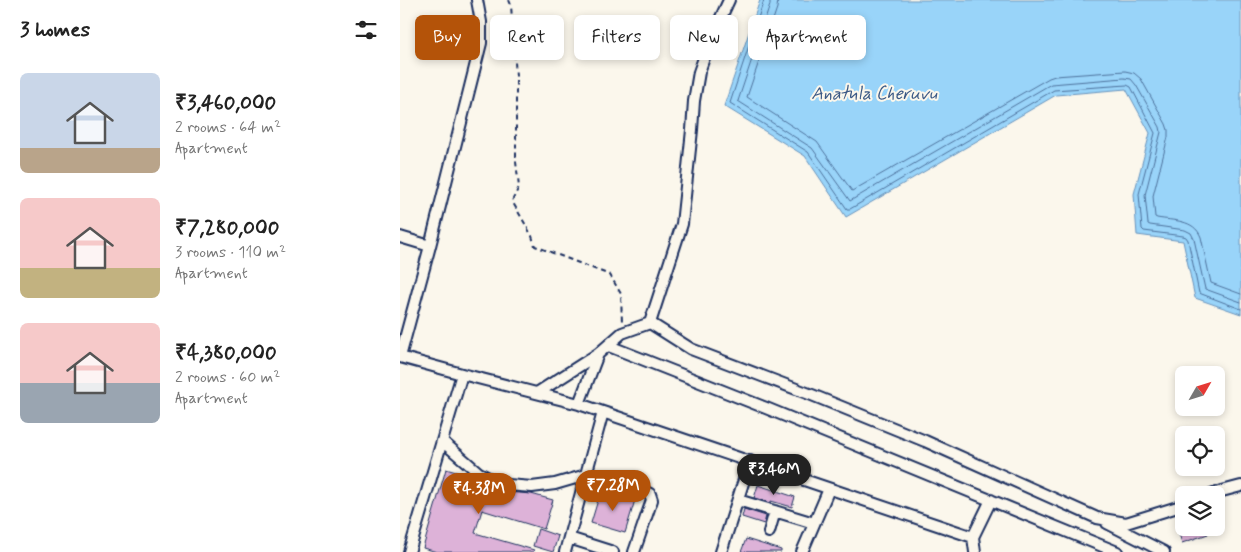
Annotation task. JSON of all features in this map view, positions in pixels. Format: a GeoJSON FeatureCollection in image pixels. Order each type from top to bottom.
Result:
{"type":"FeatureCollection","features":[{"type":"Feature","properties":{"kind":"lane"},"geometry":{"type":"LineString","coordinates":[[477,0],[481,22],[481,43],[400,357],[579,404],[973,537]]}},
{"type":"Feature","properties":{"kind":"lane"},"geometry":{"type":"LineString","coordinates":[[650,323],[682,224],[694,102],[699,72],[710,41],[729,0]]}},
{"type":"Feature","properties":{"kind":"lane"},"geometry":{"type":"LineString","coordinates":[[400,237],[430,246]]}},
{"type":"Feature","properties":{"kind":"lane"},"geometry":{"type":"LineString","coordinates":[[537,393],[598,354],[622,333],[650,323]]}},
{"type":"Feature","properties":{"kind":"lane"},"geometry":{"type":"LineString","coordinates":[[650,323],[691,349],[925,441],[1097,518],[1164,552]]}},
{"type":"Feature","properties":{"kind":"lane"},"geometry":{"type":"LineString","coordinates":[[609,346],[1117,552]]}},
{"type":"Feature","properties":{"kind":"lane"},"geometry":{"type":"LineString","coordinates":[[579,404],[598,354]]}},
{"type":"Feature","properties":{"kind":"lane"},"geometry":{"type":"LineString","coordinates":[[409,552],[462,374]]}},
{"type":"Feature","properties":{"kind":"lane"},"geometry":{"type":"LineString","coordinates":[[565,552],[603,412]]}},
{"type":"Feature","properties":{"kind":"lane"},"geometry":{"type":"LineString","coordinates":[[442,441],[480,473],[494,481],[532,487],[555,484],[586,475],[644,490],[650,494],[652,500],[634,552]]}},
{"type":"Feature","properties":{"kind":"lane"},"geometry":{"type":"LineString","coordinates":[[721,552],[750,461]]}},
{"type":"Feature","properties":{"kind":"lane"},"geometry":{"type":"LineString","coordinates":[[1225,490],[1241,486]]}},
{"type":"Feature","properties":{"kind":"lane"},"geometry":{"type":"LineString","coordinates":[[802,552],[829,489]]}},
{"type":"Feature","properties":{"kind":"lane"},"geometry":{"type":"LineString","coordinates":[[738,500],[814,523]]}},
{"type":"Feature","properties":{"kind":"lane"},"geometry":{"type":"LineString","coordinates":[[975,552],[973,537],[991,500]]}},
{"type":"Feature","properties":{"kind":"lane"},"geometry":{"type":"LineString","coordinates":[[1097,518],[1126,523],[1175,508]]}},
{"type":"Feature","properties":{"kind":"lane"},"geometry":{"type":"LineString","coordinates":[[769,532],[775,511]]}},
{"type":"Feature","properties":{"kind":"lane"},"geometry":{"type":"LineString","coordinates":[[569,538],[613,552]]}},
{"type":"Feature","properties":{"kind":"path"},"geometry":{"type":"LineString","coordinates":[[509,0],[511,5],[516,76],[516,162],[519,188],[512,201],[532,236],[535,246],[610,275],[621,294],[622,333]]}},
{"type":"Feature","properties":{"kind":"water","name":"Anatula Cheruvu"},"geometry":{"type":"Polygon","coordinates":[[[760,0],[1241,0],[1241,314],[1195,298],[1183,241],[1137,235],[1134,194],[1150,133],[1126,89],[1056,95],[846,217],[805,156],[724,106],[748,35],[748,60],[866,60],[866,15],[755,15],[760,0]]]}},
{"type":"Feature","properties":{"kind":"building"},"geometry":{"type":"Polygon","coordinates":[[[446,469],[473,477],[492,488],[507,492],[531,494],[553,500],[544,529],[482,510],[475,533],[534,550],[533,552],[437,552],[423,548],[446,469]]]}},
{"type":"Feature","properties":{"kind":"building"},"geometry":{"type":"Polygon","coordinates":[[[758,485],[795,497],[792,507],[754,498],[758,485]]]}},
{"type":"Feature","properties":{"kind":"building"},"geometry":{"type":"Polygon","coordinates":[[[601,490],[635,500],[625,533],[591,523],[601,490]]]}},
{"type":"Feature","properties":{"kind":"building"},"geometry":{"type":"Polygon","coordinates":[[[744,509],[766,516],[764,524],[742,517],[744,509]]]}},
{"type":"Feature","properties":{"kind":"building"},"geometry":{"type":"Polygon","coordinates":[[[538,529],[558,536],[553,552],[533,546],[538,529]]]}},
{"type":"Feature","properties":{"kind":"building"},"geometry":{"type":"Polygon","coordinates":[[[1180,536],[1202,536],[1182,543],[1180,536]]]}},
{"type":"Feature","properties":{"kind":"building"},"geometry":{"type":"Polygon","coordinates":[[[746,539],[781,550],[781,552],[741,552],[746,539]]]}}]}
